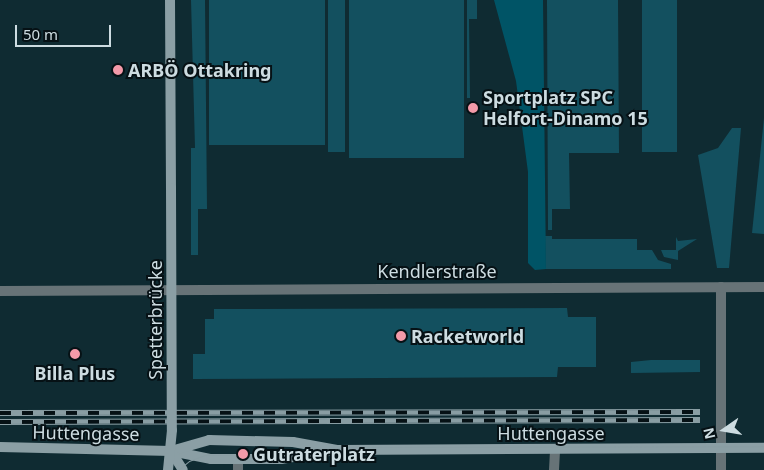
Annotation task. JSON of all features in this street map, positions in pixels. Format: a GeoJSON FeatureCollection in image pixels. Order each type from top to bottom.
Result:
{"type":"FeatureCollection","features":[{"type":"Feature","properties":{"kind":"street","name":"Spetterbrücke"},"geometry":{"type":"LineString","coordinates":[[168,470],[172,430],[170,0]]}},
{"type":"Feature","properties":{"kind":"street"},"geometry":{"type":"LineString","coordinates":[[721,287],[721,470]]}},
{"type":"Feature","properties":{"kind":"street","name":"Kendlerstraße"},"geometry":{"type":"LineString","coordinates":[[0,291],[764,287]]}},
{"type":"Feature","properties":{"kind":"street","name":"Huttengasse"},"geometry":{"type":"LineString","coordinates":[[171,451],[209,440],[293,442],[338,450]]}},
{"type":"Feature","properties":{"kind":"street","name":"Huttengasse"},"geometry":{"type":"LineString","coordinates":[[0,447],[171,451],[211,459],[281,459],[338,450],[764,448]]}},
{"type":"Feature","properties":{"kind":"street"},"geometry":{"type":"LineString","coordinates":[[554,470],[555,449]]}},
{"type":"Feature","properties":{"kind":"street"},"geometry":{"type":"LineString","coordinates":[[171,451],[183,470]]}},
{"type":"Feature","properties":{"kind":"street"},"geometry":{"type":"LineString","coordinates":[[238,459],[238,470]]}},
{"type":"Feature","properties":{"kind":"shaded area"},"geometry":{"type":"Polygon","coordinates":[[[191,0],[205,0],[207,209],[198,209],[198,255],[191,255],[191,148],[195,148],[191,0]]]}},
{"type":"Feature","properties":{"kind":"shaded area"},"geometry":{"type":"Polygon","coordinates":[[[209,0],[325,0],[325,145],[209,145],[209,0]]]}},
{"type":"Feature","properties":{"kind":"shaded area"},"geometry":{"type":"Polygon","coordinates":[[[328,0],[345,0],[345,152],[328,152],[328,0]]]}},
{"type":"Feature","properties":{"kind":"shaded area"},"geometry":{"type":"Polygon","coordinates":[[[349,0],[464,0],[464,158],[349,158],[349,0]]]}},
{"type":"Feature","properties":{"kind":"shaded area"},"geometry":{"type":"Polygon","coordinates":[[[467,0],[477,0],[477,19],[469,19],[470,98],[467,98],[467,0]]]}},
{"type":"Feature","properties":{"kind":"shaded area"},"geometry":{"type":"Polygon","coordinates":[[[494,0],[543,0],[546,269],[535,270],[528,263],[528,172],[516,81],[494,0]]]}},
{"type":"Feature","properties":{"kind":"shaded area"},"geometry":{"type":"Polygon","coordinates":[[[547,0],[618,0],[619,153],[569,153],[570,209],[552,209],[552,230],[548,230],[547,0]]]}},
{"type":"Feature","properties":{"kind":"shaded area"},"geometry":{"type":"Polygon","coordinates":[[[642,0],[677,0],[677,152],[642,152],[642,0]]]}},
{"type":"Feature","properties":{"kind":"shaded area"},"geometry":{"type":"Polygon","coordinates":[[[764,118],[764,234],[752,233],[764,118]]]}},
{"type":"Feature","properties":{"kind":"shaded area"},"geometry":{"type":"Polygon","coordinates":[[[732,128],[741,128],[729,268],[717,268],[698,155],[718,148],[732,128]]]}},
{"type":"Feature","properties":{"kind":"shaded area"},"geometry":{"type":"Polygon","coordinates":[[[545,236],[552,236],[552,239],[637,239],[637,250],[652,250],[658,260],[671,264],[671,269],[546,269],[545,236]]]}},
{"type":"Feature","properties":{"kind":"shaded area"},"geometry":{"type":"Polygon","coordinates":[[[676,237],[678,241],[697,239],[678,251],[678,260],[664,257],[661,250],[676,250],[676,237]]]}},
{"type":"Feature","properties":{"kind":"shaded area","name":"Racketworld"},"geometry":{"type":"Polygon","coordinates":[[[567,308],[568,317],[596,317],[596,367],[558,367],[557,377],[193,379],[193,354],[205,354],[205,319],[214,319],[214,309],[567,308]]]}},
{"type":"Feature","properties":{"kind":"shaded area"},"geometry":{"type":"Polygon","coordinates":[[[700,360],[700,372],[631,373],[631,362],[700,360]]]}},
{"type":"Feature","properties":{"kind":"tram line"},"geometry":{"type":"LineString","coordinates":[[178,470],[189,461],[205,455],[292,454],[349,447],[764,446]]}},
{"type":"Feature","properties":{"kind":"railway"},"geometry":{"type":"LineString","coordinates":[[0,413],[700,412]]}},
{"type":"Feature","properties":{"kind":"railway"},"geometry":{"type":"LineString","coordinates":[[0,422],[700,420]]}},
{"type":"Feature","properties":{"kind":"place","name":"ARBÖ Ottakring"},"geometry":{"type":"Point","coordinates":[118,70]}},
{"type":"Feature","properties":{"kind":"place","name":"Sportplatz SPC Helfort-Dinamo 15"},"geometry":{"type":"Point","coordinates":[473,108]}},
{"type":"Feature","properties":{"kind":"place","name":"Racketworld"},"geometry":{"type":"Point","coordinates":[401,336]}},
{"type":"Feature","properties":{"kind":"place","name":"Billa Plus"},"geometry":{"type":"Point","coordinates":[75,354]}},
{"type":"Feature","properties":{"kind":"place","name":"Gutraterplatz"},"geometry":{"type":"Point","coordinates":[243,454]}}]}
